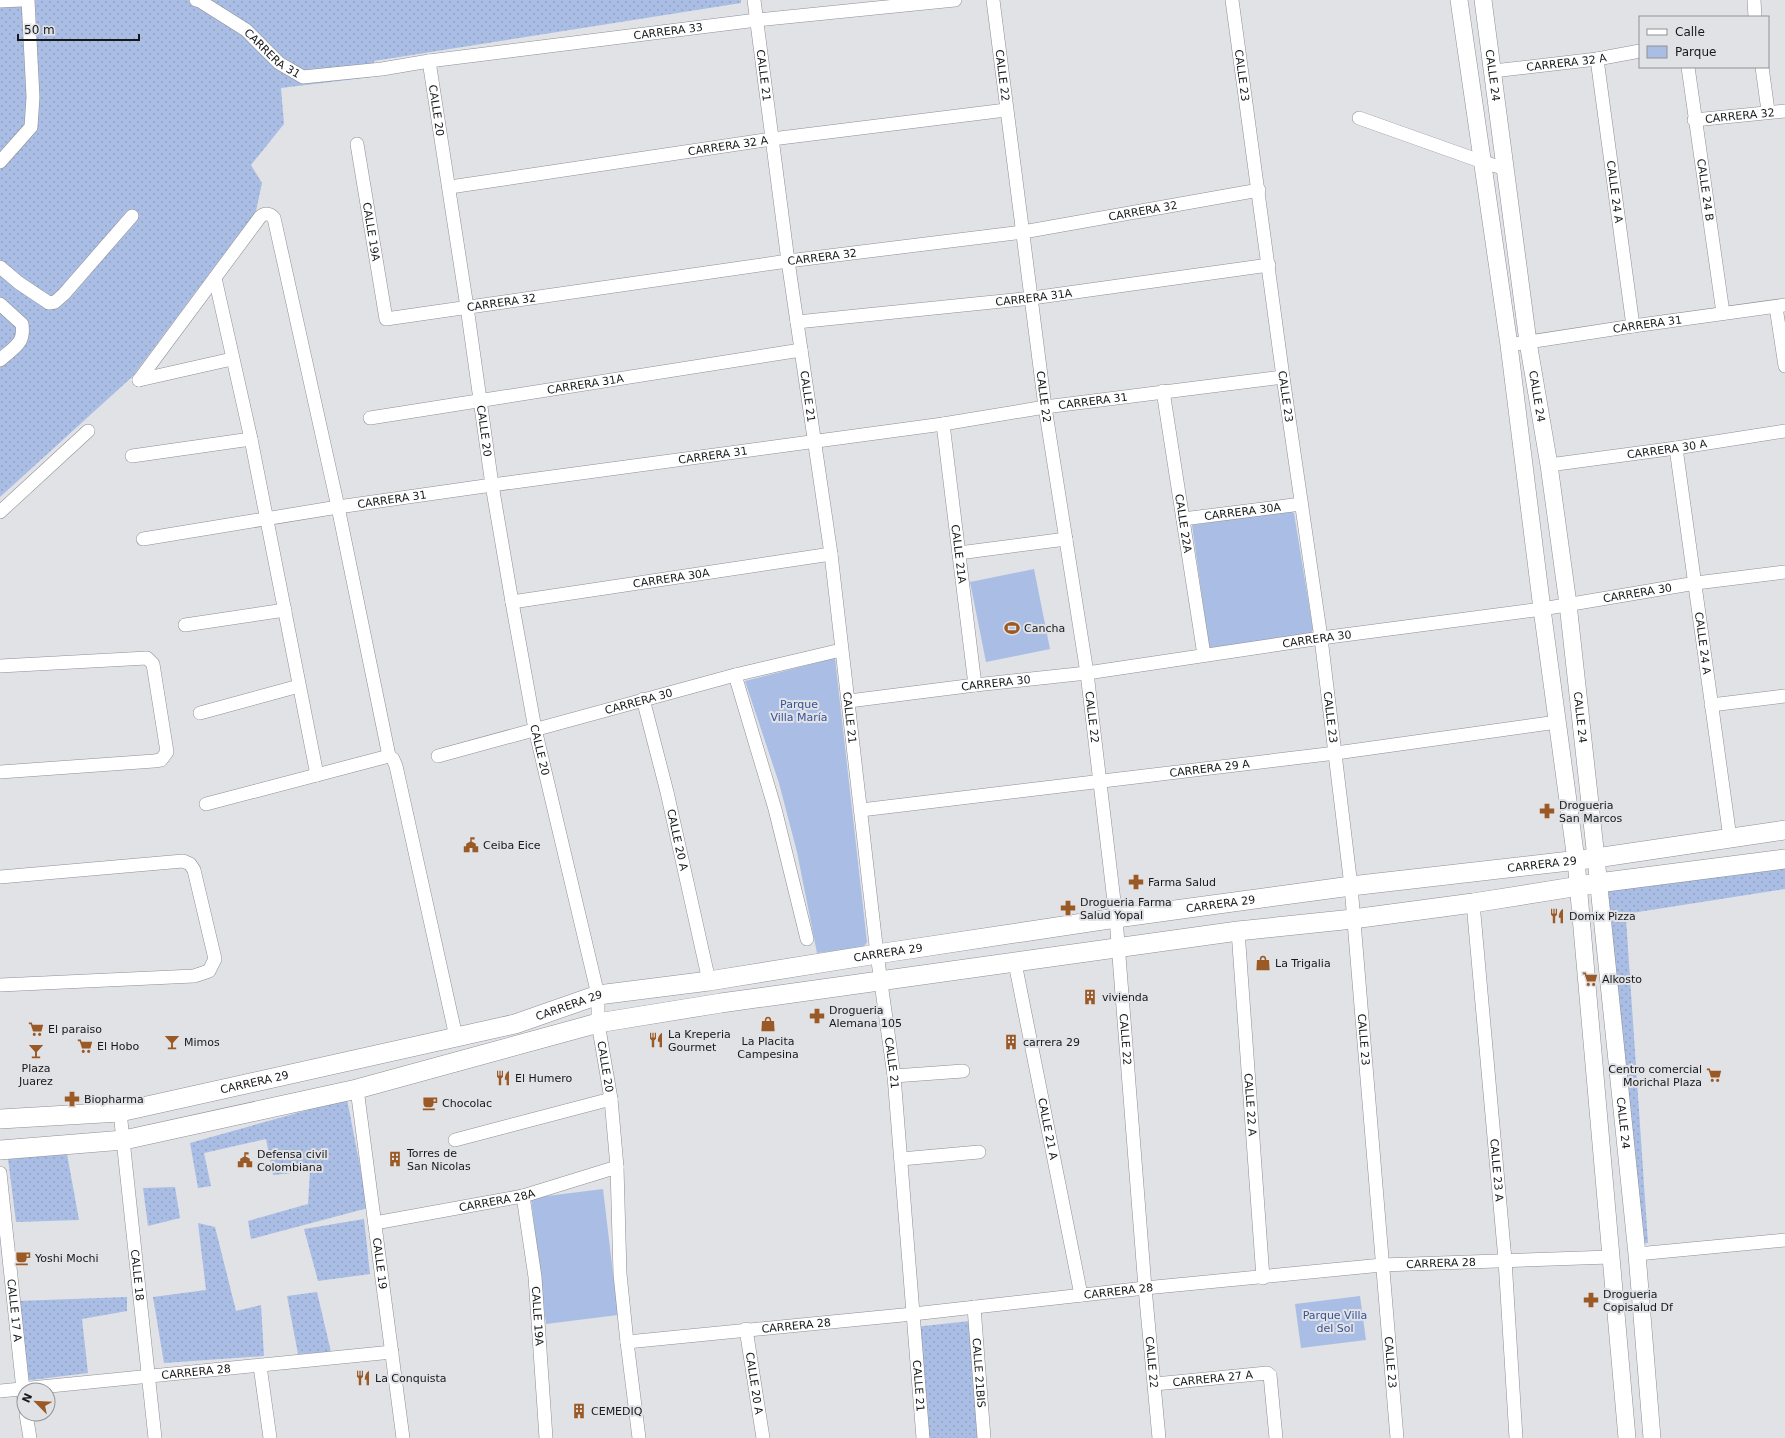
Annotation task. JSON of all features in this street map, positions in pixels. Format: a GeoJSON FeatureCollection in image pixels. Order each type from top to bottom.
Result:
{"type":"FeatureCollection","features":[{"type":"Feature","properties":{"kind":"main road","name":"CARRERA 29"},"geometry":{"type":"LineString","coordinates":[[0,1119],[120,1112],[515,1024],[598,995],[709,981],[1116,918],[1351,886],[1596,858],[1785,830]]}},
{"type":"Feature","properties":{"kind":"main road","name":"CARRERA 29"},"geometry":{"type":"LineString","coordinates":[[0,1150],[124,1140],[357,1089],[598,1023],[721,1003],[880,980],[1015,963],[1238,931],[1353,919],[1473,903],[1598,883],[1785,859]]}},
{"type":"Feature","properties":{"kind":"street"},"geometry":{"type":"LineString","coordinates":[[0,1],[22,0]]}},
{"type":"Feature","properties":{"kind":"street"},"geometry":{"type":"LineString","coordinates":[[0,162],[31,127],[33,97],[28,0]]}},
{"type":"Feature","properties":{"kind":"street","name":"CARRERA 31"},"geometry":{"type":"LineString","coordinates":[[203,0],[246,30],[279,63],[304,78],[382,69]]}},
{"type":"Feature","properties":{"kind":"street","name":"CALLE 21"},"geometry":{"type":"LineString","coordinates":[[754,0],[788,261],[831,554],[880,980],[894,1076],[924,1438]]}},
{"type":"Feature","properties":{"kind":"street","name":"CARRERA 33"},"geometry":{"type":"LineString","coordinates":[[382,69],[429,61],[757,20],[955,0]]}},
{"type":"Feature","properties":{"kind":"street","name":"CALLE 22"},"geometry":{"type":"LineString","coordinates":[[993,0],[1045,407],[1087,673],[1120,948],[1145,1288],[1159,1438]]}},
{"type":"Feature","properties":{"kind":"street","name":"CALLE 23"},"geometry":{"type":"LineString","coordinates":[[1232,0],[1336,753],[1351,886],[1397,1438]]}},
{"type":"Feature","properties":{"kind":"street","name":"CALLE 24"},"geometry":{"type":"LineString","coordinates":[[1459,0],[1509,345],[1542,609],[1576,860],[1577,887],[1610,1257],[1628,1438]]}},
{"type":"Feature","properties":{"kind":"street","name":"CALLE 24"},"geometry":{"type":"LineString","coordinates":[[1483,0],[1528,342],[1549,465],[1568,604],[1637,1254],[1652,1438]]}},
{"type":"Feature","properties":{"kind":"street"},"geometry":{"type":"LineString","coordinates":[[1754,0],[1755,16]]}},
{"type":"Feature","properties":{"kind":"street","name":"CARRERA 32 A"},"geometry":{"type":"LineString","coordinates":[[1493,71],[1597,59],[1639,51]]}},
{"type":"Feature","properties":{"kind":"street","name":"CALLE 24 A"},"geometry":{"type":"LineString","coordinates":[[1597,59],[1633,326]]}},
{"type":"Feature","properties":{"kind":"street","name":"CALLE 20"},"geometry":{"type":"LineString","coordinates":[[429,61],[468,307],[492,484],[512,602],[535,729],[598,995],[598,1023],[611,1099],[618,1167],[620,1274],[639,1438]]}},
{"type":"Feature","properties":{"kind":"street","name":"CALLE 24 B"},"geometry":{"type":"LineString","coordinates":[[1688,68],[1694,120],[1723,313]]}},
{"type":"Feature","properties":{"kind":"street"},"geometry":{"type":"LineString","coordinates":[[1762,68],[1768,111]]}},
{"type":"Feature","properties":{"kind":"street","name":"CARRERA 32 A"},"geometry":{"type":"LineString","coordinates":[[450,187],[772,139],[1006,110]]}},
{"type":"Feature","properties":{"kind":"street","name":"CARRERA 32"},"geometry":{"type":"LineString","coordinates":[[1694,120],[1768,111],[1785,111]]}},
{"type":"Feature","properties":{"kind":"street"},"geometry":{"type":"LineString","coordinates":[[1359,118],[1506,169]]}},
{"type":"Feature","properties":{"kind":"street","name":"CALLE 19A"},"geometry":{"type":"LineString","coordinates":[[357,144],[386,319]]}},
{"type":"Feature","properties":{"kind":"street","name":"CARRERA 32"},"geometry":{"type":"LineString","coordinates":[[386,319],[788,261],[1023,232],[1259,190]]}},
{"type":"Feature","properties":{"kind":"street"},"geometry":{"type":"LineString","coordinates":[[232,359],[139,380],[260,217],[266,214],[272,216],[275,226],[338,507],[389,756],[393,759],[396,766],[456,1037]]}},
{"type":"Feature","properties":{"kind":"street"},"geometry":{"type":"LineString","coordinates":[[0,267],[19,283],[49,303],[55,302],[64,294],[132,216]]}},
{"type":"Feature","properties":{"kind":"street","name":"CARRERA 31A"},"geometry":{"type":"LineString","coordinates":[[797,322],[1032,298],[1269,265]]}},
{"type":"Feature","properties":{"kind":"street"},"geometry":{"type":"LineString","coordinates":[[215,278],[251,439],[317,775]]}},
{"type":"Feature","properties":{"kind":"street"},"geometry":{"type":"LineString","coordinates":[[0,304],[22,324],[24,335],[20,342],[0,360]]}},
{"type":"Feature","properties":{"kind":"street"},"geometry":{"type":"LineString","coordinates":[[1781,306],[1785,366]]}},
{"type":"Feature","properties":{"kind":"street","name":"CARRERA 31"},"geometry":{"type":"LineString","coordinates":[[1509,345],[1723,313],[1781,306]]}},
{"type":"Feature","properties":{"kind":"street","name":"CARRERA 31A"},"geometry":{"type":"LineString","coordinates":[[370,418],[801,350]]}},
{"type":"Feature","properties":{"kind":"street","name":"CARRERA 31"},"geometry":{"type":"LineString","coordinates":[[144,539],[267,518],[492,484],[943,424],[1045,407],[1163,391],[1283,377]]}},
{"type":"Feature","properties":{"kind":"street","name":"CALLE 22A"},"geometry":{"type":"LineString","coordinates":[[1163,391],[1204,655]]}},
{"type":"Feature","properties":{"kind":"street","name":"CALLE 21A"},"geometry":{"type":"LineString","coordinates":[[943,424],[975,684]]}},
{"type":"Feature","properties":{"kind":"street"},"geometry":{"type":"LineString","coordinates":[[0,512],[88,431]]}},
{"type":"Feature","properties":{"kind":"street","name":"CARRERA 30 A"},"geometry":{"type":"LineString","coordinates":[[1549,465],[1676,448],[1785,431]]}},
{"type":"Feature","properties":{"kind":"street"},"geometry":{"type":"LineString","coordinates":[[132,456],[251,439]]}},
{"type":"Feature","properties":{"kind":"street","name":"CALLE 24 A"},"geometry":{"type":"LineString","coordinates":[[1676,448],[1696,583],[1711,705],[1730,838]]}},
{"type":"Feature","properties":{"kind":"street","name":"CARRERA 30A"},"geometry":{"type":"LineString","coordinates":[[1183,519],[1301,504]]}},
{"type":"Feature","properties":{"kind":"street"},"geometry":{"type":"LineString","coordinates":[[959,553],[1066,539]]}},
{"type":"Feature","properties":{"kind":"street","name":"CARRERA 30A"},"geometry":{"type":"LineString","coordinates":[[512,602],[831,554]]}},
{"type":"Feature","properties":{"kind":"street","name":"CARRERA 30"},"geometry":{"type":"LineString","coordinates":[[849,701],[975,684],[1087,673],[1321,638],[1542,609],[1696,583],[1785,572]]}},
{"type":"Feature","properties":{"kind":"street"},"geometry":{"type":"LineString","coordinates":[[186,625],[285,610]]}},
{"type":"Feature","properties":{"kind":"street","name":"CARRERA 30"},"geometry":{"type":"LineString","coordinates":[[438,756],[643,699],[841,650]]}},
{"type":"Feature","properties":{"kind":"street"},"geometry":{"type":"LineString","coordinates":[[0,666],[147,658],[153,664],[167,752],[161,760],[154,761],[0,772]]}},
{"type":"Feature","properties":{"kind":"street"},"geometry":{"type":"LineString","coordinates":[[735,675],[775,809],[807,939]]}},
{"type":"Feature","properties":{"kind":"street"},"geometry":{"type":"LineString","coordinates":[[200,713],[299,686]]}},
{"type":"Feature","properties":{"kind":"street"},"geometry":{"type":"LineString","coordinates":[[1711,705],[1785,696]]}},
{"type":"Feature","properties":{"kind":"street","name":"CALLE 20 A"},"geometry":{"type":"LineString","coordinates":[[643,699],[667,792],[709,981]]}},
{"type":"Feature","properties":{"kind":"street","name":"CARRERA 29 A"},"geometry":{"type":"LineString","coordinates":[[861,810],[1336,753],[1557,722]]}},
{"type":"Feature","properties":{"kind":"street"},"geometry":{"type":"LineString","coordinates":[[206,804],[389,756]]}},
{"type":"Feature","properties":{"kind":"street"},"geometry":{"type":"LineString","coordinates":[[0,877],[183,861],[190,864],[194,870],[215,959],[209,971],[194,976],[0,985]]}},
{"type":"Feature","properties":{"kind":"street","name":"CALLE 23 A"},"geometry":{"type":"LineString","coordinates":[[1473,903],[1505,1260],[1516,1438]]}},
{"type":"Feature","properties":{"kind":"street","name":"CALLE 22 A"},"geometry":{"type":"LineString","coordinates":[[1238,931],[1263,1278]]}},
{"type":"Feature","properties":{"kind":"street","name":"CALLE 21 A"},"geometry":{"type":"LineString","coordinates":[[1015,963],[1081,1295]]}},
{"type":"Feature","properties":{"kind":"street"},"geometry":{"type":"LineString","coordinates":[[894,1076],[963,1070]]}},
{"type":"Feature","properties":{"kind":"street","name":"CALLE 19"},"geometry":{"type":"LineString","coordinates":[[357,1089],[403,1438]]}},
{"type":"Feature","properties":{"kind":"street"},"geometry":{"type":"LineString","coordinates":[[455,1140],[611,1099]]}},
{"type":"Feature","properties":{"kind":"street","name":"CALLE 18"},"geometry":{"type":"LineString","coordinates":[[120,1112],[147,1377],[155,1438]]}},
{"type":"Feature","properties":{"kind":"street"},"geometry":{"type":"LineString","coordinates":[[901,1160],[979,1152]]}},
{"type":"Feature","properties":{"kind":"street","name":"CARRERA 28A"},"geometry":{"type":"LineString","coordinates":[[375,1222],[523,1196],[618,1167]]}},
{"type":"Feature","properties":{"kind":"street","name":"CALLE 17 A"},"geometry":{"type":"LineString","coordinates":[[0,1173],[22,1382]]}},
{"type":"Feature","properties":{"kind":"street","name":"CALLE 19A"},"geometry":{"type":"LineString","coordinates":[[523,1196],[535,1278],[546,1438]]}},
{"type":"Feature","properties":{"kind":"street"},"geometry":{"type":"LineString","coordinates":[[1637,1254],[1785,1240]]}},
{"type":"Feature","properties":{"kind":"street","name":"CARRERA 28"},"geometry":{"type":"LineString","coordinates":[[627,1342],[1382,1265],[1610,1257]]}},
{"type":"Feature","properties":{"kind":"street","name":"CALLE 21BIS"},"geometry":{"type":"LineString","coordinates":[[974,1307],[984,1438]]}},
{"type":"Feature","properties":{"kind":"street","name":"CALLE 20 A"},"geometry":{"type":"LineString","coordinates":[[746,1329],[763,1438]]}},
{"type":"Feature","properties":{"kind":"street","name":"CARRERA 28"},"geometry":{"type":"LineString","coordinates":[[56,1389],[147,1377],[392,1352]]}},
{"type":"Feature","properties":{"kind":"street"},"geometry":{"type":"LineString","coordinates":[[260,1366],[270,1438]]}},
{"type":"Feature","properties":{"kind":"street","name":"CARRERA 27 A"},"geometry":{"type":"LineString","coordinates":[[1155,1384],[1267,1373],[1270,1375],[1276,1438]]}},
{"type":"Feature","properties":{"kind":"street","name":"CARRERA 28"},"geometry":{"type":"LineString","coordinates":[[0,1391],[16,1393]]}},
{"type":"Feature","properties":{"kind":"street"},"geometry":{"type":"LineString","coordinates":[[27,1422],[30,1438]]}},
{"type":"Feature","properties":{"kind":"green space"},"geometry":{"type":"Polygon","coordinates":[[[0,0],[741,0],[741,3],[374,61],[372,77],[281,88],[284,124],[251,165],[262,183],[256,211],[132,377],[0,497],[0,0]]]}},
{"type":"Feature","properties":{"kind":"green space"},"geometry":{"type":"Polygon","coordinates":[[[1289,511],[1294,513],[1313,630],[1310,634],[1209,648],[1192,525],[1289,511]]]}},
{"type":"Feature","properties":{"kind":"green space","name":"Cancha"},"geometry":{"type":"Polygon","coordinates":[[[1034,569],[1050,649],[986,662],[970,582],[1034,569]]]}},
{"type":"Feature","properties":{"kind":"green space","name":"Parque Villa María"},"geometry":{"type":"Polygon","coordinates":[[[835,658],[867,942],[863,948],[817,953],[797,852],[779,783],[745,681],[835,658]]]}},
{"type":"Feature","properties":{"kind":"green space"},"geometry":{"type":"Polygon","coordinates":[[[1785,863],[1785,889],[1606,917],[1606,889],[1785,863]]]}},
{"type":"Feature","properties":{"kind":"green space"},"geometry":{"type":"Polygon","coordinates":[[[1626,919],[1648,1243],[1634,1245],[1609,921],[1626,919]]]}},
{"type":"Feature","properties":{"kind":"green space"},"geometry":{"type":"Polygon","coordinates":[[[347,1099],[368,1208],[251,1239],[248,1221],[308,1204],[310,1171],[273,1175],[266,1139],[204,1153],[211,1186],[198,1188],[190,1143],[347,1099]]]}},
{"type":"Feature","properties":{"kind":"green space"},"geometry":{"type":"Polygon","coordinates":[[[67,1154],[79,1220],[16,1222],[8,1159],[67,1154]]]}},
{"type":"Feature","properties":{"kind":"green space"},"geometry":{"type":"Polygon","coordinates":[[[175,1187],[180,1218],[148,1226],[143,1188],[175,1187]]]}},
{"type":"Feature","properties":{"kind":"green space"},"geometry":{"type":"Polygon","coordinates":[[[603,1189],[618,1315],[546,1324],[531,1198],[603,1189]]]}},
{"type":"Feature","properties":{"kind":"green space"},"geometry":{"type":"Polygon","coordinates":[[[364,1219],[370,1274],[318,1281],[304,1229],[364,1219]]]}},
{"type":"Feature","properties":{"kind":"green space"},"geometry":{"type":"Polygon","coordinates":[[[198,1223],[215,1227],[236,1311],[261,1305],[264,1356],[164,1363],[153,1297],[206,1290],[198,1223]]]}},
{"type":"Feature","properties":{"kind":"green space"},"geometry":{"type":"Polygon","coordinates":[[[317,1292],[331,1352],[298,1354],[287,1296],[317,1292]]]}},
{"type":"Feature","properties":{"kind":"green space","name":"Parque Villa del Sol"},"geometry":{"type":"Polygon","coordinates":[[[1360,1296],[1366,1340],[1301,1348],[1295,1304],[1360,1296]]]}},
{"type":"Feature","properties":{"kind":"green space"},"geometry":{"type":"Polygon","coordinates":[[[127,1297],[127,1311],[82,1319],[88,1373],[23,1381],[17,1301],[127,1297]]]}},
{"type":"Feature","properties":{"kind":"green space"},"geometry":{"type":"Polygon","coordinates":[[[970,1321],[980,1438],[929,1438],[914,1327],[970,1321]]]}},
{"type":"Feature","properties":{"kind":"place","name":"Cancha"},"geometry":{"type":"Point","coordinates":[1012,628]}},
{"type":"Feature","properties":{"kind":"place","name":"Drogueria San Marcos"},"geometry":{"type":"Point","coordinates":[1547,811]}},
{"type":"Feature","properties":{"kind":"place","name":"Ceiba Eice"},"geometry":{"type":"Point","coordinates":[471,845]}},
{"type":"Feature","properties":{"kind":"place","name":"Farma Salud"},"geometry":{"type":"Point","coordinates":[1136,882]}},
{"type":"Feature","properties":{"kind":"place","name":"Drogueria Farma Salud Yopal"},"geometry":{"type":"Point","coordinates":[1068,908]}},
{"type":"Feature","properties":{"kind":"place","name":"Domix Pizza"},"geometry":{"type":"Point","coordinates":[1557,916]}},
{"type":"Feature","properties":{"kind":"place","name":"La Trigalia"},"geometry":{"type":"Point","coordinates":[1263,963]}},
{"type":"Feature","properties":{"kind":"place","name":"Alkosto"},"geometry":{"type":"Point","coordinates":[1590,979]}},
{"type":"Feature","properties":{"kind":"place","name":"vivienda"},"geometry":{"type":"Point","coordinates":[1090,997]}},
{"type":"Feature","properties":{"kind":"place","name":"Drogueria Alemana 105"},"geometry":{"type":"Point","coordinates":[817,1016]}},
{"type":"Feature","properties":{"kind":"place","name":"La Placita Campesina"},"geometry":{"type":"Point","coordinates":[768,1024]}},
{"type":"Feature","properties":{"kind":"place","name":"El paraiso"},"geometry":{"type":"Point","coordinates":[36,1029]}},
{"type":"Feature","properties":{"kind":"place","name":"La Kreperia Gourmet"},"geometry":{"type":"Point","coordinates":[656,1040]}},
{"type":"Feature","properties":{"kind":"place","name":"Mimos"},"geometry":{"type":"Point","coordinates":[172,1042]}},
{"type":"Feature","properties":{"kind":"place","name":"carrera 29"},"geometry":{"type":"Point","coordinates":[1011,1042]}},
{"type":"Feature","properties":{"kind":"place","name":"El Hobo"},"geometry":{"type":"Point","coordinates":[85,1046]}},
{"type":"Feature","properties":{"kind":"place","name":"Plaza Juarez"},"geometry":{"type":"Point","coordinates":[36,1051]}},
{"type":"Feature","properties":{"kind":"place","name":"Centro comercial Morichal Plaza"},"geometry":{"type":"Point","coordinates":[1714,1075]}},
{"type":"Feature","properties":{"kind":"place","name":"El Humero"},"geometry":{"type":"Point","coordinates":[503,1078]}},
{"type":"Feature","properties":{"kind":"place","name":"Biopharma"},"geometry":{"type":"Point","coordinates":[72,1099]}},
{"type":"Feature","properties":{"kind":"place","name":"Chocolac"},"geometry":{"type":"Point","coordinates":[430,1103]}},
{"type":"Feature","properties":{"kind":"place","name":"Torres de San Nicolas"},"geometry":{"type":"Point","coordinates":[395,1159]}},
{"type":"Feature","properties":{"kind":"place","name":"Defensa civil Colombiana"},"geometry":{"type":"Point","coordinates":[245,1160]}},
{"type":"Feature","properties":{"kind":"place","name":"Yoshi Mochi"},"geometry":{"type":"Point","coordinates":[23,1258]}},
{"type":"Feature","properties":{"kind":"place","name":"Drogueria Copisalud Df"},"geometry":{"type":"Point","coordinates":[1591,1300]}},
{"type":"Feature","properties":{"kind":"place","name":"La Conquista"},"geometry":{"type":"Point","coordinates":[363,1378]}},
{"type":"Feature","properties":{"kind":"place","name":"CEMEDIQ"},"geometry":{"type":"Point","coordinates":[579,1411]}}]}
